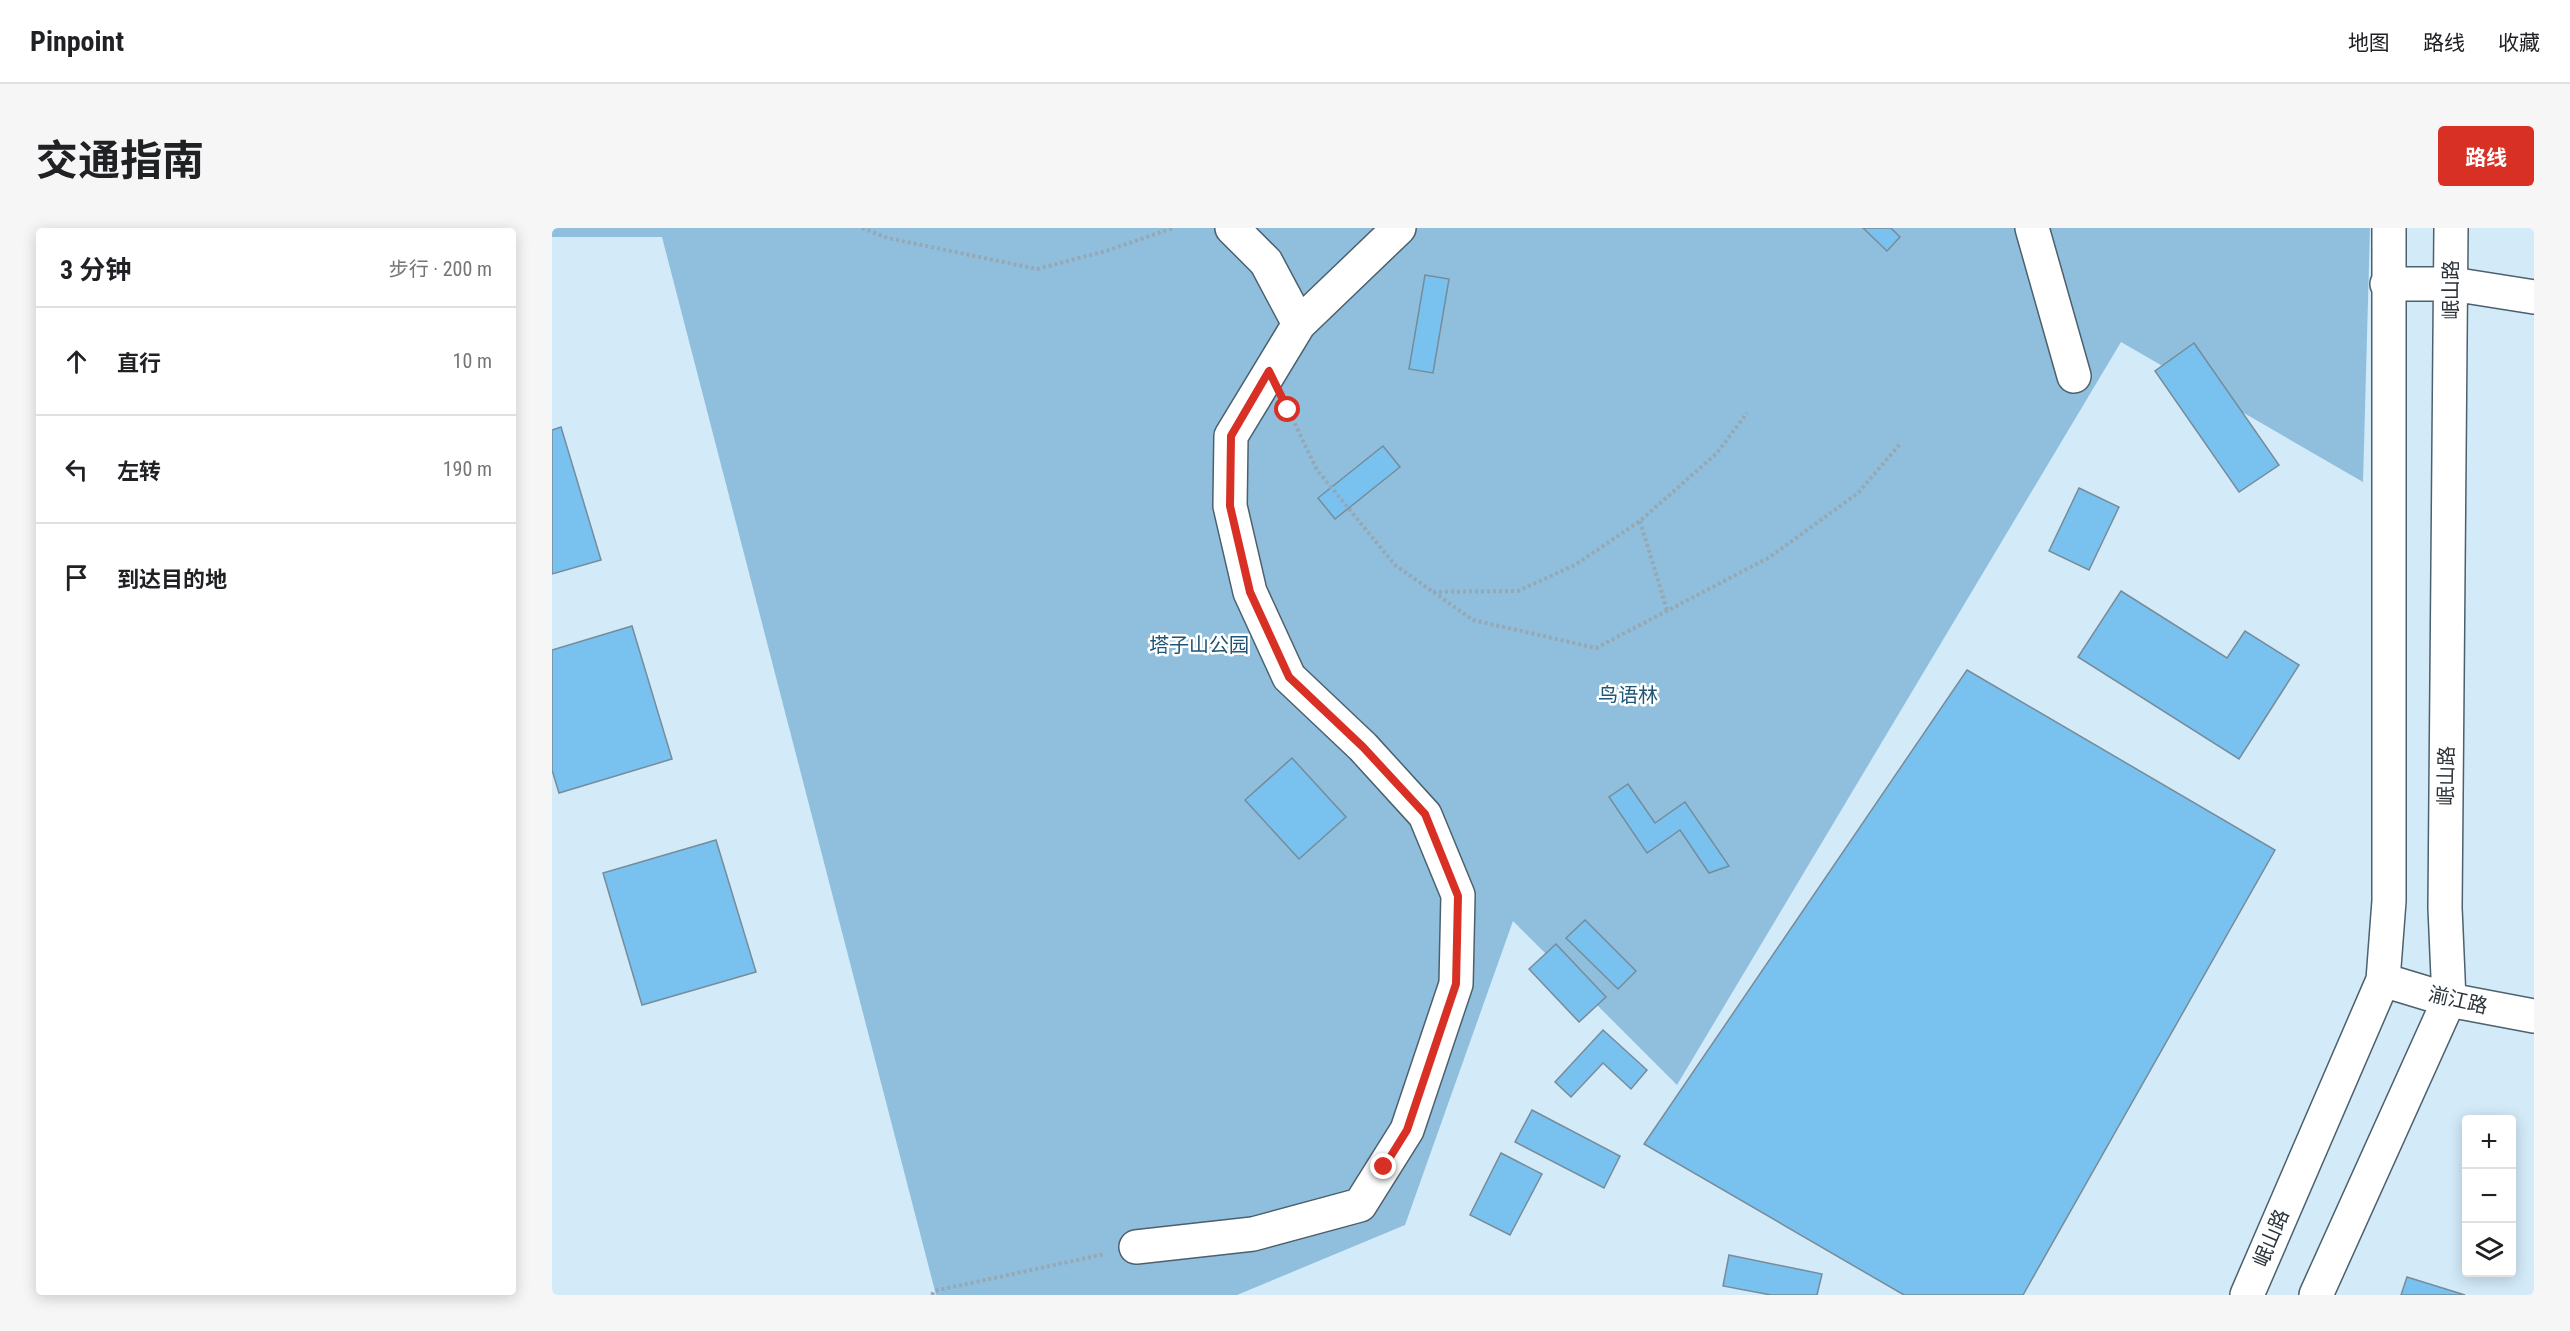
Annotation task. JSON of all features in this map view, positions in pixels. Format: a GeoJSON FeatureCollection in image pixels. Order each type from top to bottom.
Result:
{"type":"FeatureCollection","features":[{"type":"Feature","properties":{"kind":"street"},"geometry":{"type":"LineString","coordinates":[[1232,228],[1266,261],[1299,324]]}},
{"type":"Feature","properties":{"kind":"street"},"geometry":{"type":"LineString","coordinates":[[1136,1247],[1253,1234],[1360,1205],[1407,1130],[1456,984],[1458,896],[1425,814],[1363,747],[1289,677],[1250,592],[1230,506],[1231,436],[1269,371],[1299,324],[1399,228]]}},
{"type":"Feature","properties":{"kind":"street"},"geometry":{"type":"LineString","coordinates":[[2032,228],[2074,376]]}},
{"type":"Feature","properties":{"kind":"street","name":"岷山路"},"geometry":{"type":"LineString","coordinates":[[2247,1295],[2382,980],[2389,901],[2387,284],[2389,228]]}},
{"type":"Feature","properties":{"kind":"street","name":"岷山路"},"geometry":{"type":"LineString","coordinates":[[2316,1295],[2449,1000],[2445,908],[2451,228]]}},
{"type":"Feature","properties":{"kind":"street"},"geometry":{"type":"LineString","coordinates":[[2387,284],[2452,284],[2534,297]]}},
{"type":"Feature","properties":{"kind":"street","name":"湔江路"},"geometry":{"type":"LineString","coordinates":[[2382,980],[2449,1000],[2534,1016]]}},
{"type":"Feature","properties":{"kind":"path"},"geometry":{"type":"LineString","coordinates":[[862,228],[888,238],[1037,269],[1106,251],[1173,228]]}},
{"type":"Feature","properties":{"kind":"path"},"geometry":{"type":"LineString","coordinates":[[1269,371],[1317,470],[1395,565],[1473,620],[1596,648],[1770,557],[1858,493],[1900,444]]}},
{"type":"Feature","properties":{"kind":"path"},"geometry":{"type":"LineString","coordinates":[[1432,592],[1518,591],[1575,565],[1640,521],[1717,453],[1747,413]]}},
{"type":"Feature","properties":{"kind":"path"},"geometry":{"type":"LineString","coordinates":[[1640,521],[1667,610]]}},
{"type":"Feature","properties":{"kind":"path"},"geometry":{"type":"LineString","coordinates":[[932,1295],[934,1291],[1136,1247]]}},
{"type":"Feature","properties":{"kind":"green space","name":"塔子山公园"},"geometry":{"type":"Polygon","coordinates":[[[552,228],[2370,228],[2363,482],[2121,342],[1677,1085],[1513,921],[1405,1225],[1237,1295],[936,1295],[662,237],[552,237],[552,228]]]}},
{"type":"Feature","properties":{"kind":"building"},"geometry":{"type":"Polygon","coordinates":[[[1863,228],[1891,228],[1900,237],[1887,251],[1863,228]]]}},
{"type":"Feature","properties":{"kind":"building"},"geometry":{"type":"Polygon","coordinates":[[[1425,275],[1449,279],[1433,373],[1409,369],[1425,275]]]}},
{"type":"Feature","properties":{"kind":"building"},"geometry":{"type":"Polygon","coordinates":[[[2194,343],[2279,465],[2239,492],[2155,371],[2194,343]]]}},
{"type":"Feature","properties":{"kind":"building"},"geometry":{"type":"Polygon","coordinates":[[[561,427],[601,560],[552,574],[552,430],[561,427]]]}},
{"type":"Feature","properties":{"kind":"building"},"geometry":{"type":"Polygon","coordinates":[[[1383,446],[1400,467],[1335,519],[1318,498],[1383,446]]]}},
{"type":"Feature","properties":{"kind":"building"},"geometry":{"type":"Polygon","coordinates":[[[2079,488],[2119,507],[2089,570],[2049,551],[2079,488]]]}},
{"type":"Feature","properties":{"kind":"building"},"geometry":{"type":"Polygon","coordinates":[[[2121,591],[2227,658],[2245,631],[2299,665],[2239,759],[2078,657],[2121,591]]]}},
{"type":"Feature","properties":{"kind":"building"},"geometry":{"type":"Polygon","coordinates":[[[632,626],[672,759],[559,793],[552,770],[552,650],[632,626]]]}},
{"type":"Feature","properties":{"kind":"building"},"geometry":{"type":"Polygon","coordinates":[[[1967,670],[2275,850],[2023,1295],[1904,1295],[1644,1144],[1967,670]]]}},
{"type":"Feature","properties":{"kind":"building"},"geometry":{"type":"Polygon","coordinates":[[[1292,758],[1346,817],[1299,859],[1245,800],[1292,758]]]}},
{"type":"Feature","properties":{"kind":"building"},"geometry":{"type":"Polygon","coordinates":[[[1628,784],[1655,823],[1685,802],[1729,866],[1709,873],[1680,830],[1647,853],[1609,797],[1628,784]]]}},
{"type":"Feature","properties":{"kind":"building"},"geometry":{"type":"Polygon","coordinates":[[[716,840],[756,972],[642,1005],[603,873],[716,840]]]}},
{"type":"Feature","properties":{"kind":"building"},"geometry":{"type":"Polygon","coordinates":[[[1585,920],[1636,971],[1618,989],[1566,938],[1585,920]]]}},
{"type":"Feature","properties":{"kind":"building"},"geometry":{"type":"Polygon","coordinates":[[[1556,944],[1606,997],[1579,1022],[1529,969],[1556,944]]]}},
{"type":"Feature","properties":{"kind":"building"},"geometry":{"type":"Polygon","coordinates":[[[1603,1030],[1647,1070],[1631,1089],[1603,1063],[1571,1097],[1555,1082],[1603,1030]]]}},
{"type":"Feature","properties":{"kind":"building"},"geometry":{"type":"Polygon","coordinates":[[[1532,1110],[1620,1156],[1604,1188],[1515,1142],[1532,1110]]]}},
{"type":"Feature","properties":{"kind":"building"},"geometry":{"type":"Polygon","coordinates":[[[1501,1153],[1542,1174],[1510,1235],[1470,1215],[1501,1153]]]}},
{"type":"Feature","properties":{"kind":"building"},"geometry":{"type":"Polygon","coordinates":[[[1729,1255],[1822,1274],[1817,1295],[1771,1295],[1723,1286],[1729,1255]]]}},
{"type":"Feature","properties":{"kind":"building"},"geometry":{"type":"Polygon","coordinates":[[[2407,1277],[2465,1295],[2401,1295],[2407,1277]]]}},
{"type":"Feature","properties":{"kind":"route"},"geometry":{"type":"LineString","coordinates":[[1288,410],[1269,371],[1231,436],[1230,506],[1250,592],[1289,677],[1363,747],[1425,814],[1458,896],[1456,984],[1407,1130],[1384,1167]]}},
{"type":"Feature","properties":{"kind":"park label","name":"鸟语林"},"geometry":{"type":"Point","coordinates":[1628,695]}}]}
